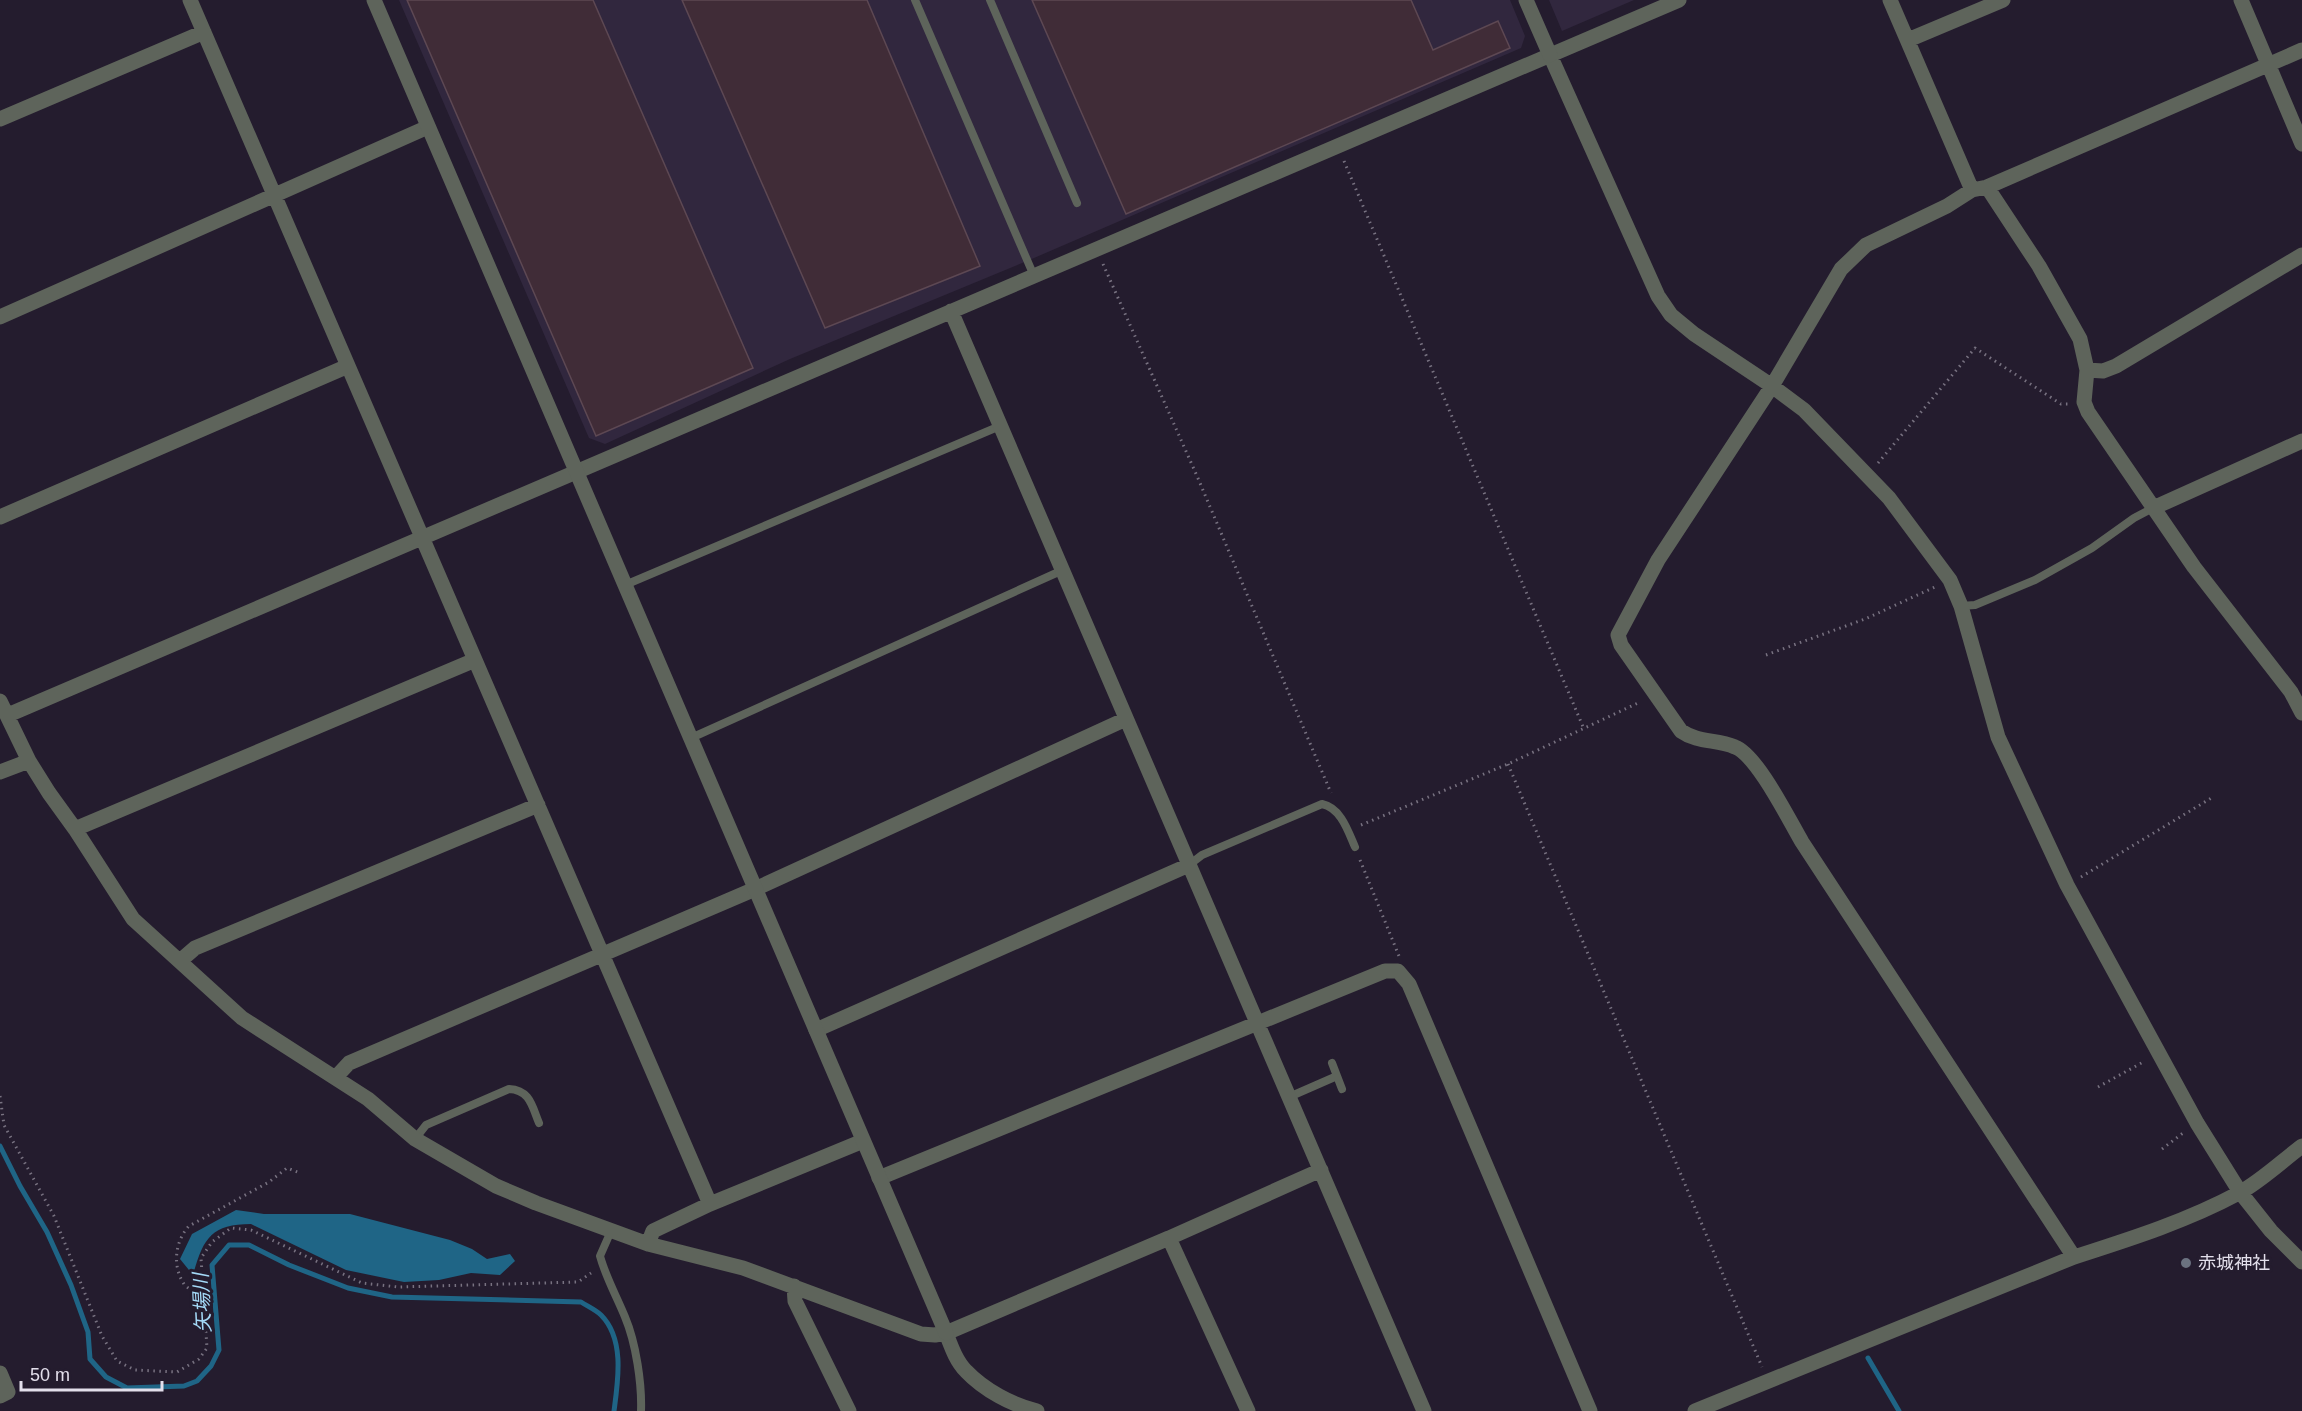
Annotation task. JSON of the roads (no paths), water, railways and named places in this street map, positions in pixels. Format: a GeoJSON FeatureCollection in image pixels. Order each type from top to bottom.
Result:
{"type":"FeatureCollection","features":[{"type":"Feature","properties":{"kind":"street"},"geometry":{"type":"LineString","coordinates":[[190,0],[710,1204]]}},
{"type":"Feature","properties":{"kind":"street"},"geometry":{"type":"LineString","coordinates":[[374,0],[946,1333],[964,1370],[997,1394],[1029,1410]]}},
{"type":"Feature","properties":{"kind":"street"},"geometry":{"type":"LineString","coordinates":[[1526,0],[1658,296],[1671,315],[1694,334],[1804,410],[1889,498],[1950,580],[1961,606],[1998,737],[2067,885],[2197,1123],[2240,1192],[2271,1232],[2302,1262]]}},
{"type":"Feature","properties":{"kind":"street"},"geometry":{"type":"LineString","coordinates":[[8,715],[1679,0]]}},
{"type":"Feature","properties":{"kind":"street"},"geometry":{"type":"LineString","coordinates":[[1890,0],[1979,188],[2039,266],[2080,339],[2087,370],[2084,402],[2088,412],[2194,567],[2296,689],[2302,712]]}},
{"type":"Feature","properties":{"kind":"street"},"geometry":{"type":"LineString","coordinates":[[1908,40],[2003,0]]}},
{"type":"Feature","properties":{"kind":"street"},"geometry":{"type":"LineString","coordinates":[[2241,0],[2302,144]]}},
{"type":"Feature","properties":{"kind":"street"},"geometry":{"type":"LineString","coordinates":[[0,119],[204,32]]}},
{"type":"Feature","properties":{"kind":"street"},"geometry":{"type":"LineString","coordinates":[[2074,1257],[1807,851],[1760,771],[1744,752],[1735,747],[1705,742],[1681,731],[1621,645],[1618,635],[1658,560],[1772,386],[1841,269],[1854,255],[1866,245],[1979,188],[2302,50]]}},
{"type":"Feature","properties":{"kind":"street"},"geometry":{"type":"LineString","coordinates":[[0,317],[429,127]]}},
{"type":"Feature","properties":{"kind":"street"},"geometry":{"type":"LineString","coordinates":[[2087,370],[2103,371],[2116,366],[2302,255]]}},
{"type":"Feature","properties":{"kind":"street"},"geometry":{"type":"LineString","coordinates":[[951,311],[1424,1411]]}},
{"type":"Feature","properties":{"kind":"street"},"geometry":{"type":"LineString","coordinates":[[0,517],[348,366]]}},
{"type":"Feature","properties":{"kind":"street"},"geometry":{"type":"LineString","coordinates":[[2153,508],[2302,441]]}},
{"type":"Feature","properties":{"kind":"street"},"geometry":{"type":"LineString","coordinates":[[75,829],[475,660]]}},
{"type":"Feature","properties":{"kind":"street"},"geometry":{"type":"LineString","coordinates":[[0,701],[29,760],[49,793],[133,919],[242,1018],[368,1099],[415,1139],[496,1186],[611,1231],[648,1244],[743,1268],[921,1334],[935,1335],[946,1333],[1169,1238],[1321,1170]]}},
{"type":"Feature","properties":{"kind":"street"},"geometry":{"type":"LineString","coordinates":[[336,1077],[349,1063],[755,890],[1126,719]]}},
{"type":"Feature","properties":{"kind":"street"},"geometry":{"type":"LineString","coordinates":[[0,772],[29,760]]}},
{"type":"Feature","properties":{"kind":"street"},"geometry":{"type":"LineString","coordinates":[[180,961],[195,948],[538,805]]}},
{"type":"Feature","properties":{"kind":"street"},"geometry":{"type":"LineString","coordinates":[[816,1030],[1189,865]]}},
{"type":"Feature","properties":{"kind":"street"},"geometry":{"type":"LineString","coordinates":[[879,1178],[1385,971],[1398,970],[1410,984],[1590,1411]]}},
{"type":"Feature","properties":{"kind":"street"},"geometry":{"type":"LineString","coordinates":[[648,1244],[653,1231],[710,1204],[863,1141]]}},
{"type":"Feature","properties":{"kind":"street"},"geometry":{"type":"LineString","coordinates":[[1695,1411],[2074,1257],[2134,1238],[2240,1192],[2302,1146]]}},
{"type":"Feature","properties":{"kind":"street"},"geometry":{"type":"LineString","coordinates":[[1169,1238],[1248,1411]]}},
{"type":"Feature","properties":{"kind":"street"},"geometry":{"type":"LineString","coordinates":[[794,1286],[795,1300],[849,1411]]}},
{"type":"Feature","properties":{"kind":"street"},"geometry":{"type":"LineString","coordinates":[[0,1373],[8,1392],[0,1396]]}},
{"type":"Feature","properties":{"kind":"lane"},"geometry":{"type":"LineString","coordinates":[[915,0],[1034,276]]}},
{"type":"Feature","properties":{"kind":"lane"},"geometry":{"type":"LineString","coordinates":[[990,0],[1077,203]]}},
{"type":"Feature","properties":{"kind":"lane"},"geometry":{"type":"LineString","coordinates":[[625,585],[1000,426]]}},
{"type":"Feature","properties":{"kind":"lane"},"geometry":{"type":"LineString","coordinates":[[1961,606],[1974,605],[2035,580],[2092,548],[2134,518],[2153,508]]}},
{"type":"Feature","properties":{"kind":"lane"},"geometry":{"type":"LineString","coordinates":[[691,738],[1063,570]]}},
{"type":"Feature","properties":{"kind":"lane"},"geometry":{"type":"LineString","coordinates":[[1189,865],[1203,855],[1322,804],[1330,806],[1341,817],[1355,847]]}},
{"type":"Feature","properties":{"kind":"lane"},"geometry":{"type":"LineString","coordinates":[[1332,1063],[1342,1089]]}},
{"type":"Feature","properties":{"kind":"lane"},"geometry":{"type":"LineString","coordinates":[[1289,1097],[1337,1076]]}},
{"type":"Feature","properties":{"kind":"lane"},"geometry":{"type":"LineString","coordinates":[[415,1139],[426,1125],[509,1089],[519,1090],[526,1095],[539,1123]]}},
{"type":"Feature","properties":{"kind":"lane"},"geometry":{"type":"LineString","coordinates":[[611,1231],[600,1256],[626,1320],[637,1368],[642,1411]]}},
{"type":"Feature","properties":{"kind":"water"},"geometry":{"type":"Polygon","coordinates":[[[236,1210],[264,1214],[350,1214],[450,1240],[472,1249],[487,1259],[510,1254],[515,1261],[500,1275],[471,1273],[439,1280],[404,1282],[346,1270],[251,1224],[226,1227],[211,1236],[205,1243],[193,1275],[180,1259],[192,1234],[236,1210]]]}},
{"type":"Feature","properties":{"kind":"waterway","name":"矢場川"},"geometry":{"type":"LineString","coordinates":[[0,1146],[47,1232],[71,1285],[88,1332],[90,1359],[106,1377],[127,1388],[184,1386],[197,1381],[211,1366],[219,1350],[212,1265],[229,1245],[249,1245],[289,1265],[348,1288],[392,1297],[581,1302],[601,1315],[614,1336],[618,1361],[614,1411]]}},
{"type":"Feature","properties":{"kind":"waterway"},"geometry":{"type":"LineString","coordinates":[[1868,1358],[1899,1411]]}},
{"type":"Feature","properties":{"kind":"place","name":"赤城神社"},"geometry":{"type":"Point","coordinates":[2186,1263]}}]}
